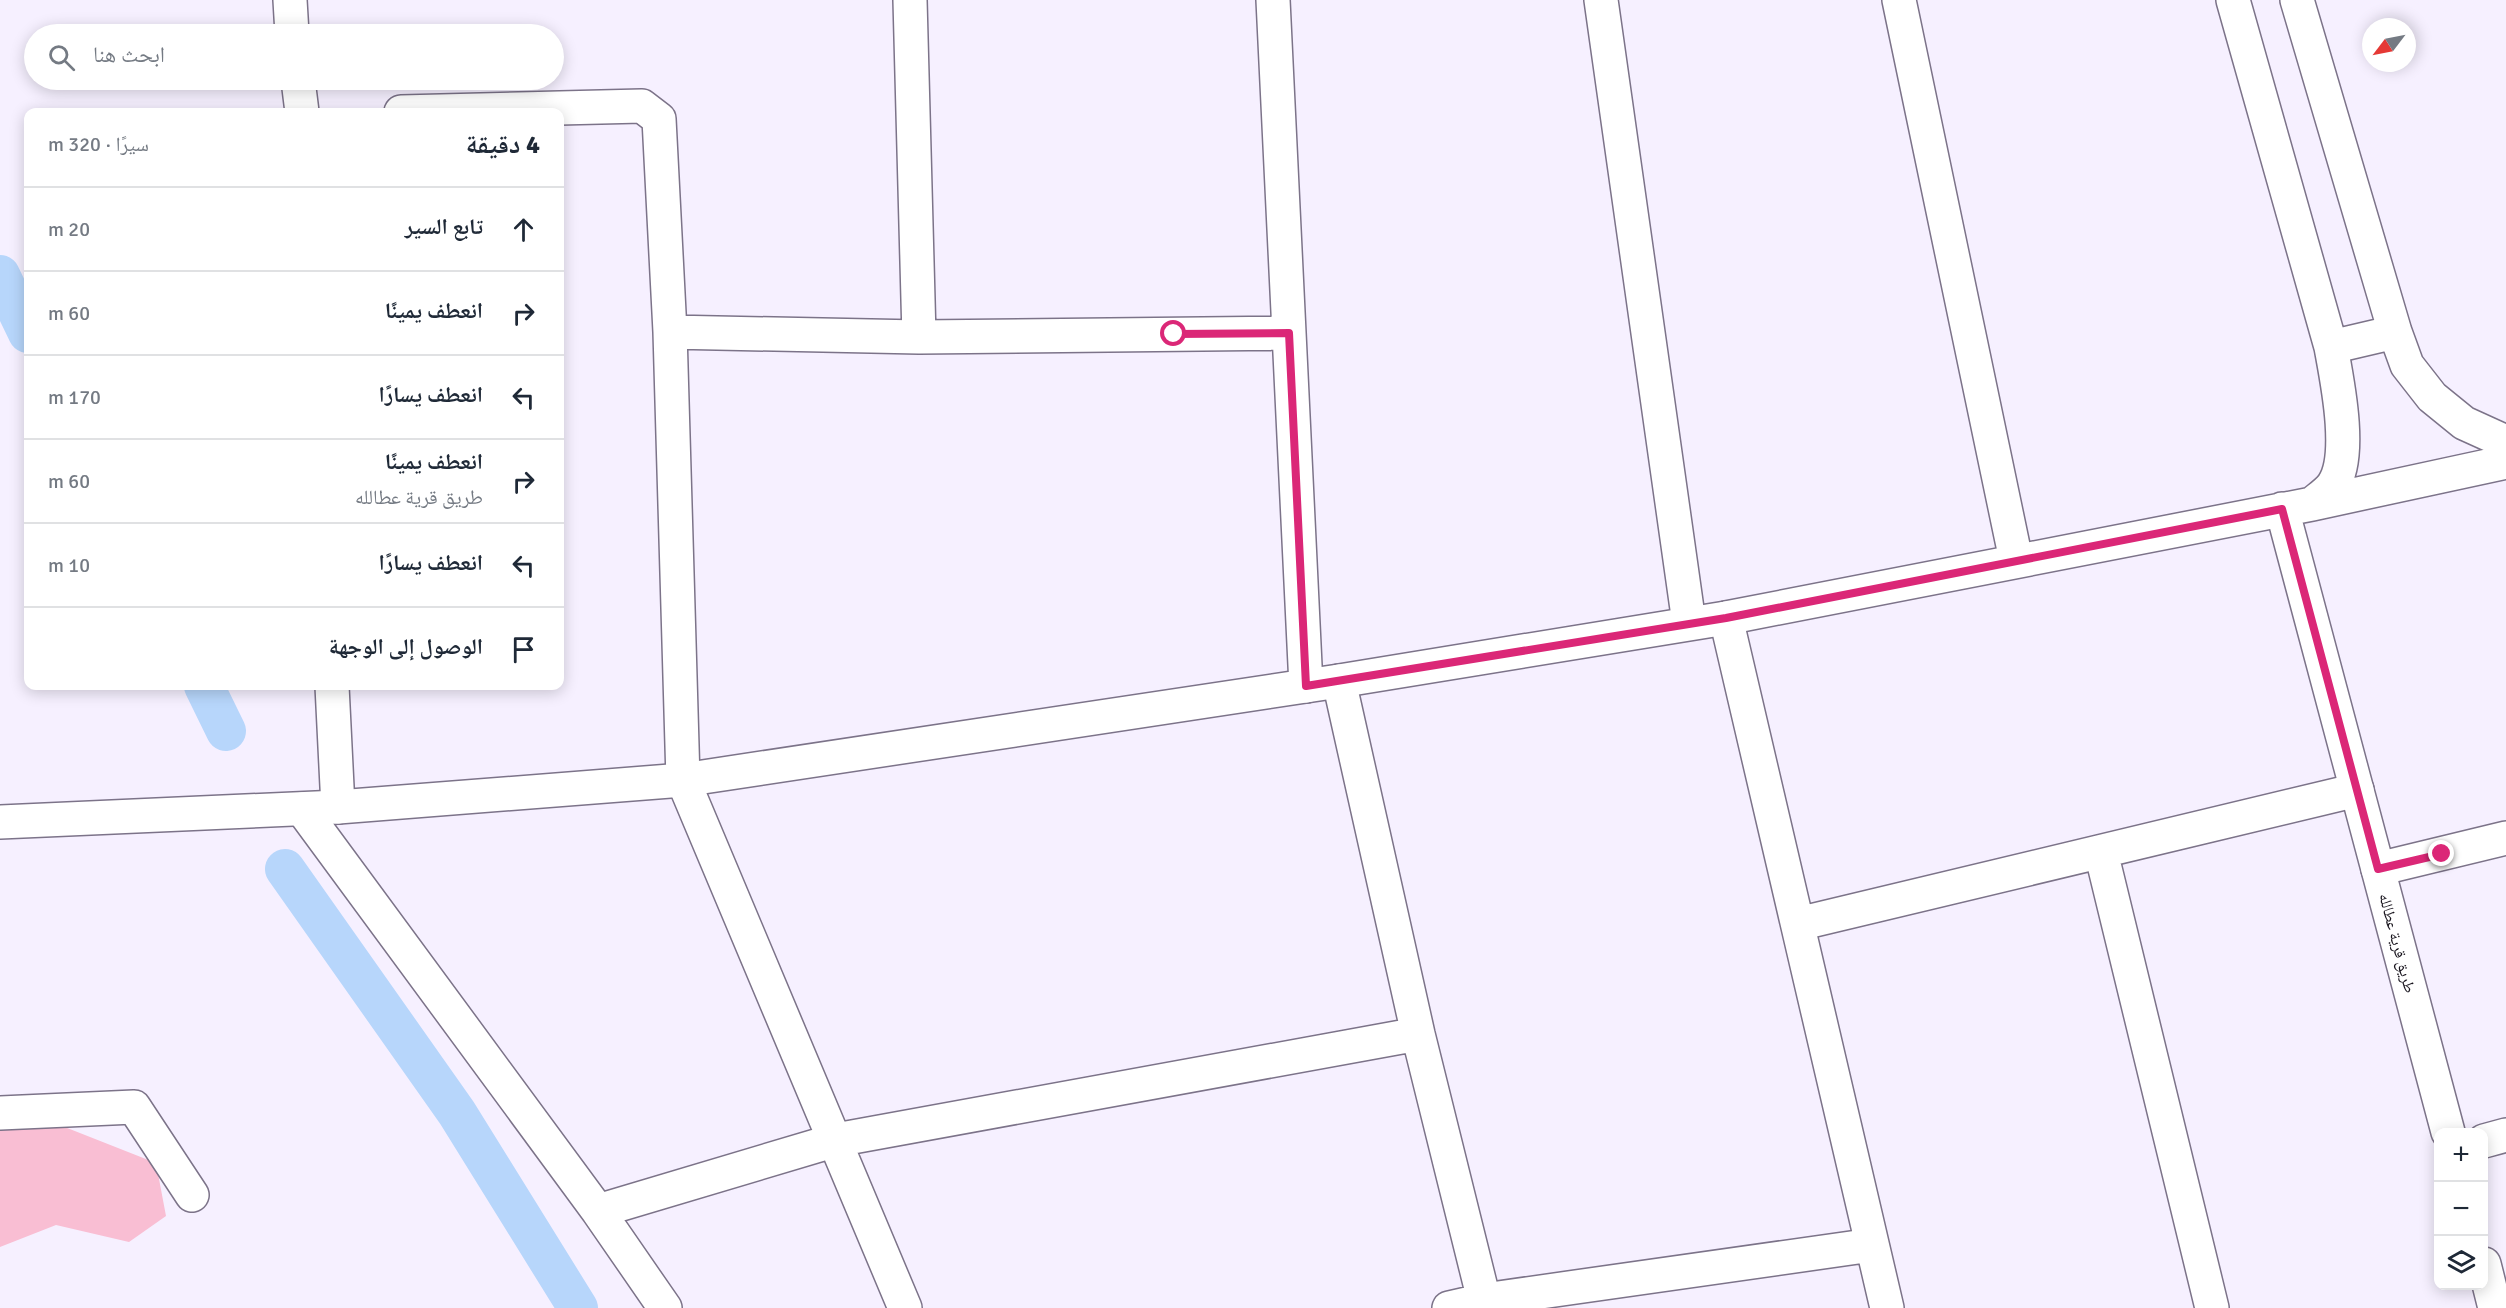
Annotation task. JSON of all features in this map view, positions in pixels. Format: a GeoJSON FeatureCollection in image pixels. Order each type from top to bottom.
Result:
{"type":"FeatureCollection","features":[{"type":"Feature","properties":{"kind":"street"},"geometry":{"type":"LineString","coordinates":[[290,0],[291,24]]}},
{"type":"Feature","properties":{"kind":"street"},"geometry":{"type":"LineString","coordinates":[[910,0],[919,337]]}},
{"type":"Feature","properties":{"kind":"street"},"geometry":{"type":"LineString","coordinates":[[1273,0],[1306,686]]}},
{"type":"Feature","properties":{"kind":"street"},"geometry":{"type":"LineString","coordinates":[[1601,0],[1689,623]]}},
{"type":"Feature","properties":{"kind":"street"},"geometry":{"type":"LineString","coordinates":[[1899,0],[2016,560]]}},
{"type":"Feature","properties":{"kind":"street"},"geometry":{"type":"LineString","coordinates":[[2233,0],[2331,347],[2342,405],[2341,460],[2333,485],[2297,506]]}},
{"type":"Feature","properties":{"kind":"street"},"geometry":{"type":"LineString","coordinates":[[2297,0],[2395,332],[2407,365],[2432,397],[2464,423],[2506,442]]}},
{"type":"Feature","properties":{"kind":"street"},"geometry":{"type":"LineString","coordinates":[[299,90],[302,108]]}},
{"type":"Feature","properties":{"kind":"street"},"geometry":{"type":"LineString","coordinates":[[562,108],[642,106],[659,118],[670,332],[683,780],[905,1308]]}},
{"type":"Feature","properties":{"kind":"street"},"geometry":{"type":"LineString","coordinates":[[670,332],[919,337],[1289,333]]}},
{"type":"Feature","properties":{"kind":"street"},"geometry":{"type":"LineString","coordinates":[[2331,347],[2395,332]]}},
{"type":"Feature","properties":{"kind":"street"},"geometry":{"type":"LineString","coordinates":[[0,822],[338,807],[683,780],[1339,681],[1726,618],[2297,506],[2506,462]]}},
{"type":"Feature","properties":{"kind":"street","name":"طريق قرية عطالله"},"geometry":{"type":"LineString","coordinates":[[2297,506],[2357,790],[2447,1128]]}},
{"type":"Feature","properties":{"kind":"street"},"geometry":{"type":"LineString","coordinates":[[1726,618],[1887,1308]]}},
{"type":"Feature","properties":{"kind":"street"},"geometry":{"type":"LineString","coordinates":[[1339,681],[1418,1034],[1484,1300]]}},
{"type":"Feature","properties":{"kind":"street"},"geometry":{"type":"LineString","coordinates":[[332,690],[338,807]]}},
{"type":"Feature","properties":{"kind":"street"},"geometry":{"type":"LineString","coordinates":[[1798,924],[2357,790]]}},
{"type":"Feature","properties":{"kind":"street"},"geometry":{"type":"LineString","coordinates":[[302,809],[598,1211],[665,1308]]}},
{"type":"Feature","properties":{"kind":"street"},"geometry":{"type":"LineString","coordinates":[[2378,869],[2506,838]]}},
{"type":"Feature","properties":{"kind":"street"},"geometry":{"type":"LineString","coordinates":[[2101,852],[2212,1308]]}},
{"type":"Feature","properties":{"kind":"street"},"geometry":{"type":"LineString","coordinates":[[598,1211],[836,1140],[1418,1034]]}},
{"type":"Feature","properties":{"kind":"street"},"geometry":{"type":"LineString","coordinates":[[0,1113],[134,1107],[192,1195]]}},
{"type":"Feature","properties":{"kind":"street"},"geometry":{"type":"LineString","coordinates":[[2488,1140],[2506,1135]]}},
{"type":"Feature","properties":{"kind":"street"},"geometry":{"type":"LineString","coordinates":[[1449,1308],[1484,1300],[1872,1245]]}},
{"type":"Feature","properties":{"kind":"street"},"geometry":{"type":"LineString","coordinates":[[2488,1280],[2495,1308]]}},
{"type":"Feature","properties":{"kind":"shaded area"},"geometry":{"type":"Polygon","coordinates":[[[52,1122],[156,1163],[166,1216],[129,1242],[56,1225],[0,1247],[0,1124],[52,1122]]]}},
{"type":"Feature","properties":{"kind":"waterway"},"geometry":{"type":"LineString","coordinates":[[0,275],[24,325]]}},
{"type":"Feature","properties":{"kind":"waterway"},"geometry":{"type":"LineString","coordinates":[[206,690],[226,731]]}},
{"type":"Feature","properties":{"kind":"waterway"},"geometry":{"type":"LineString","coordinates":[[285,869],[457,1113],[578,1308]]}},
{"type":"Feature","properties":{"kind":"route"},"geometry":{"type":"LineString","coordinates":[[1174,334],[1289,333],[1306,686],[1726,618],[2282,509],[2378,869],[2442,854]]}}]}
